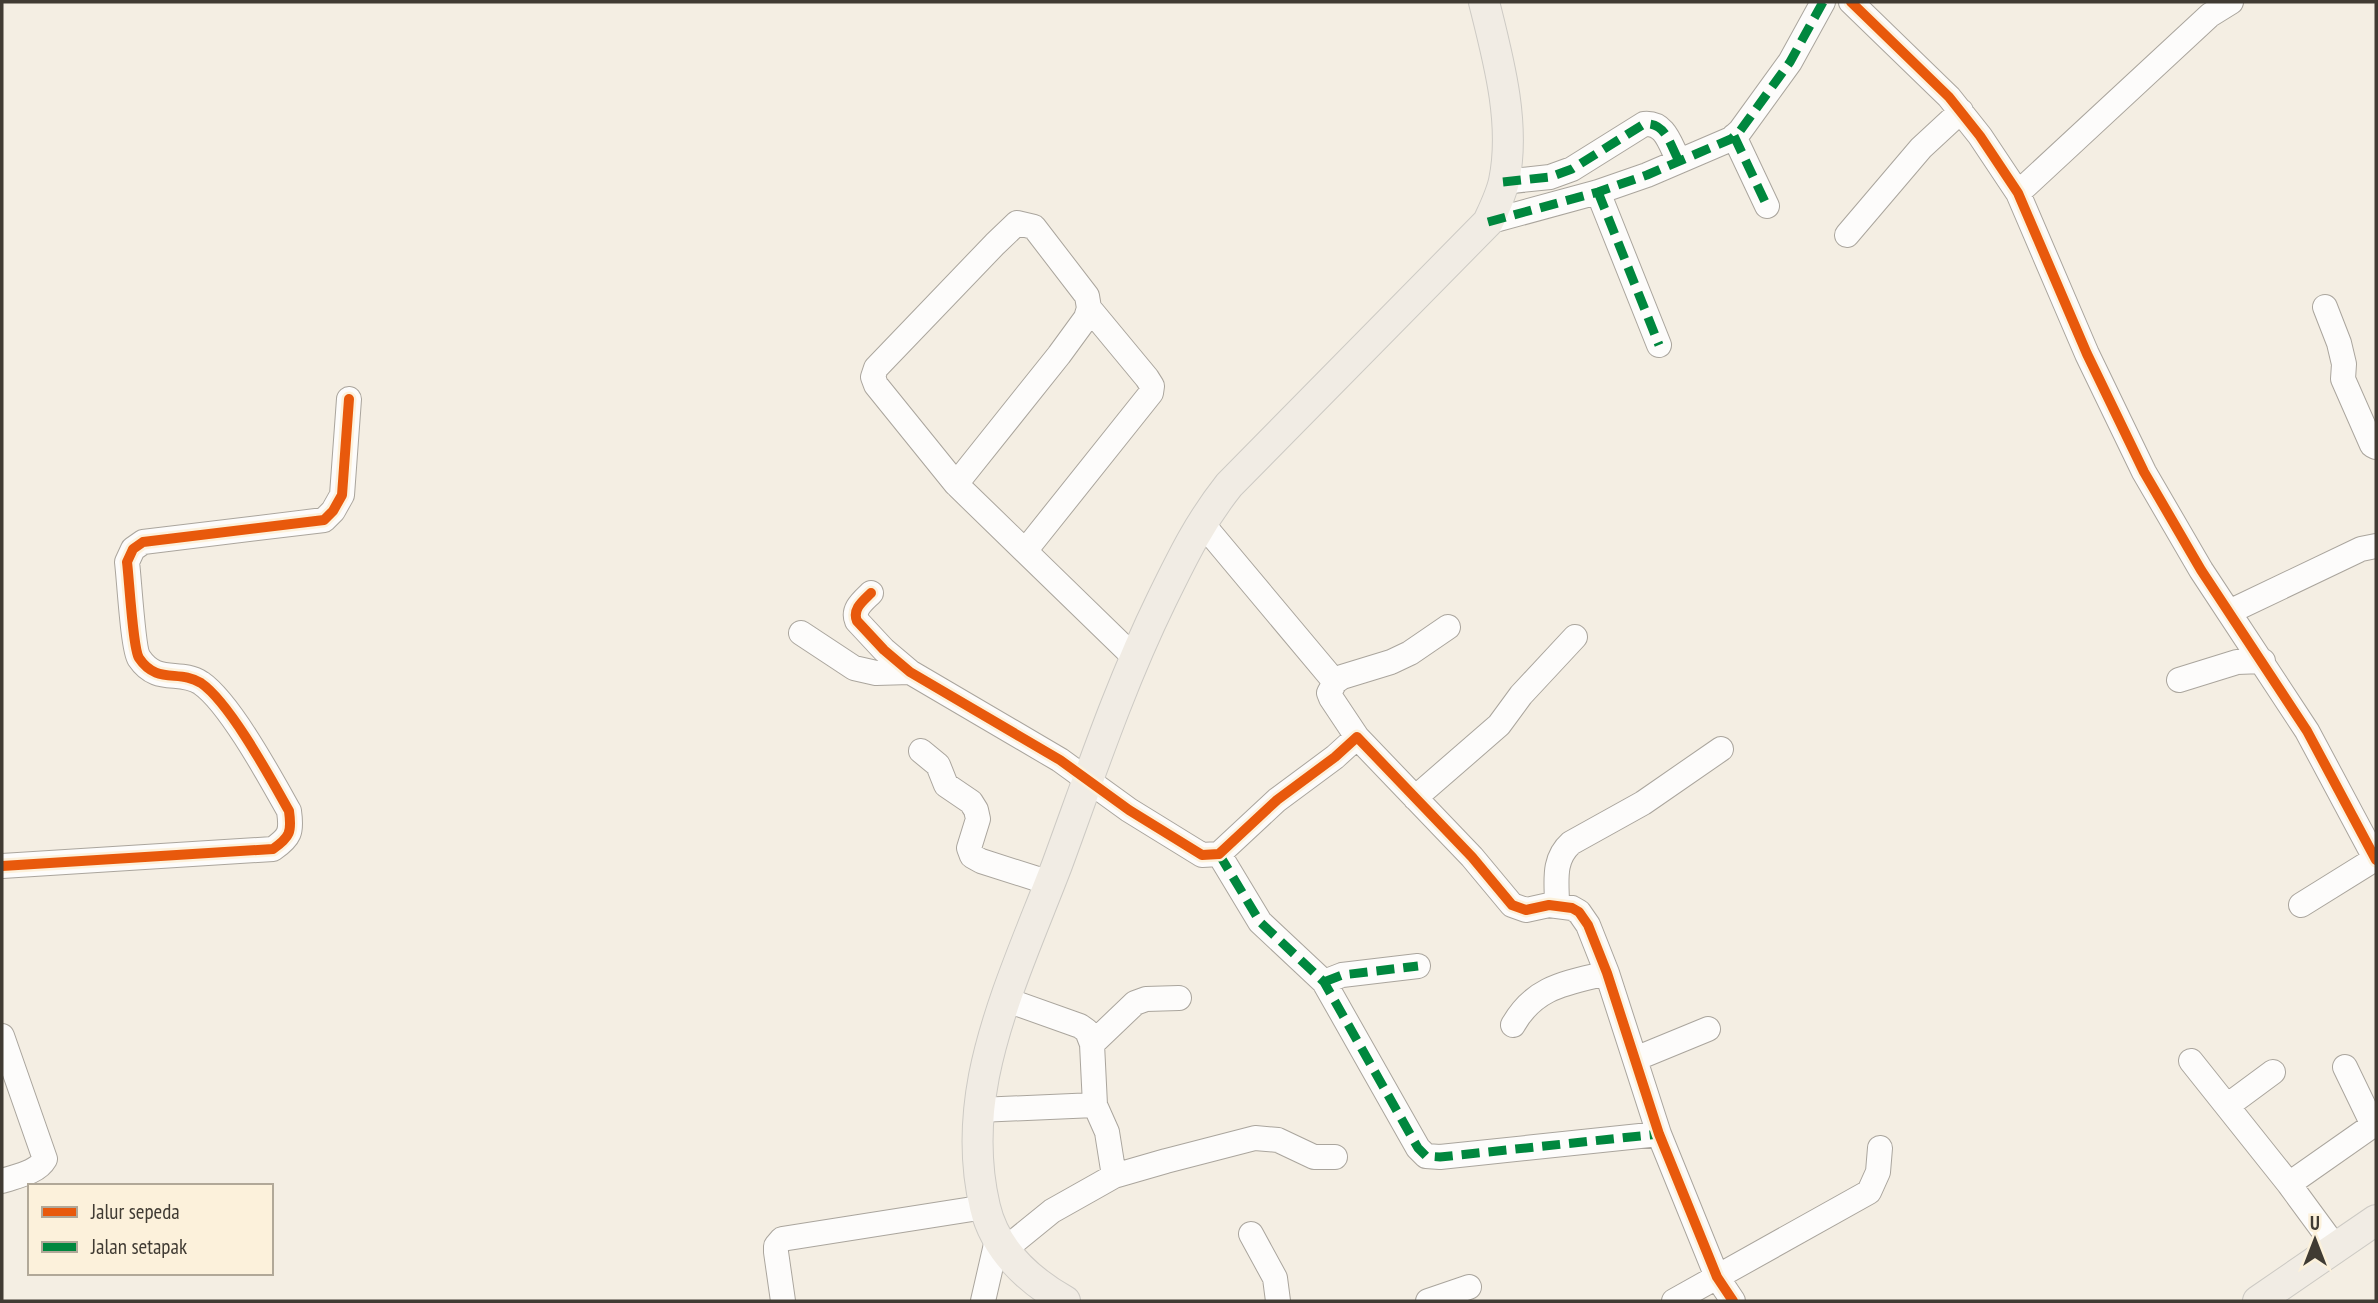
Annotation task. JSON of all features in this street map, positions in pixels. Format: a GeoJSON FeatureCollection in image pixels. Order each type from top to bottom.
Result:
{"type":"FeatureCollection","features":[{"type":"Feature","properties":{"kind":"main road"},"geometry":{"type":"LineString","coordinates":[[1065,1301],[1035,1282],[1000,1245],[985,1207],[979,1171],[979,1110],[985,1074],[1007,1000],[1134,657],[1201,522],[1238,475],[1488,222],[1503,182],[1507,142],[1506,115],[1484,2]]}},
{"type":"Feature","properties":{"kind":"main road"},"geometry":{"type":"LineString","coordinates":[[2258,1301],[2376,1220]]}},
{"type":"Feature","properties":{"kind":"street"},"geometry":{"type":"LineString","coordinates":[[1488,222],[1598,192],[1679,161],[1734,136],[1790,62],[1823,2]]}},
{"type":"Feature","properties":{"kind":"street"},"geometry":{"type":"LineString","coordinates":[[1851,2],[1949,97],[1980,136],[2018,193],[2087,354],[2144,472],[2201,570],[2307,731],[2376,860],[2301,905]]}},
{"type":"Feature","properties":{"kind":"street"},"geometry":{"type":"LineString","coordinates":[[2018,193],[2210,15],[2231,2]]}},
{"type":"Feature","properties":{"kind":"street"},"geometry":{"type":"LineString","coordinates":[[1847,235],[1921,148],[1961,111]]}},
{"type":"Feature","properties":{"kind":"street"},"geometry":{"type":"LineString","coordinates":[[1503,182],[1550,177],[1572,169],[1644,124],[1653,123],[1661,127],[1679,161]]}},
{"type":"Feature","properties":{"kind":"street"},"geometry":{"type":"LineString","coordinates":[[1734,136],[1767,206]]}},
{"type":"Feature","properties":{"kind":"street"},"geometry":{"type":"LineString","coordinates":[[1598,192],[1659,345]]}},
{"type":"Feature","properties":{"kind":"street"},"geometry":{"type":"LineString","coordinates":[[956,484],[1086,318],[1089,308],[1087,296],[1034,227],[1017,223],[948,291],[876,368],[873,377],[876,385],[956,484],[1134,657]]}},
{"type":"Feature","properties":{"kind":"street"},"geometry":{"type":"LineString","coordinates":[[2325,307],[2344,364],[2343,379],[2367,435],[2376,447]]}},
{"type":"Feature","properties":{"kind":"street"},"geometry":{"type":"LineString","coordinates":[[1025,551],[1151,393],[1152,386],[1147,378],[1089,308]]}},
{"type":"Feature","properties":{"kind":"street"},"geometry":{"type":"LineString","coordinates":[[2,866],[273,849],[283,842],[291,830],[289,811],[220,700],[199,682],[159,675],[137,656],[127,562],[133,549],[143,542],[324,520],[342,495],[349,399]]}},
{"type":"Feature","properties":{"kind":"street"},"geometry":{"type":"LineString","coordinates":[[1201,522],[1335,682]]}},
{"type":"Feature","properties":{"kind":"street"},"geometry":{"type":"LineString","coordinates":[[2230,612],[2361,549],[2376,546]]}},
{"type":"Feature","properties":{"kind":"street"},"geometry":{"type":"LineString","coordinates":[[871,593],[855,612],[857,621],[884,650],[910,672],[1060,760],[1156,828],[1202,855],[1219,854],[1277,800],[1335,757],[1357,737]]}},
{"type":"Feature","properties":{"kind":"street"},"geometry":{"type":"LineString","coordinates":[[1448,627],[1400,657],[1342,677],[1335,682],[1329,693],[1331,698],[1357,737],[1472,857],[1512,905],[1526,910],[1557,905],[1572,908],[1579,912],[1588,925],[1607,973],[1659,1134],[1717,1277],[1733,1301]]}},
{"type":"Feature","properties":{"kind":"street"},"geometry":{"type":"LineString","coordinates":[[801,633],[854,668],[876,673],[910,672]]}},
{"type":"Feature","properties":{"kind":"street"},"geometry":{"type":"LineString","coordinates":[[1415,799],[1499,725],[1521,695],[1575,636]]}},
{"type":"Feature","properties":{"kind":"street"},"geometry":{"type":"LineString","coordinates":[[2179,680],[2237,662],[2263,662]]}},
{"type":"Feature","properties":{"kind":"street"},"geometry":{"type":"LineString","coordinates":[[1557,905],[1556,866],[1570,843],[1643,803],[1721,749]]}},
{"type":"Feature","properties":{"kind":"street"},"geometry":{"type":"LineString","coordinates":[[921,751],[938,765],[946,785],[971,802],[976,810],[978,819],[969,848],[972,856],[1050,883]]}},
{"type":"Feature","properties":{"kind":"street"},"geometry":{"type":"LineString","coordinates":[[1219,854],[1260,922],[1324,982],[1418,1148],[1426,1156],[1453,1156],[1659,1134]]}},
{"type":"Feature","properties":{"kind":"street"},"geometry":{"type":"LineString","coordinates":[[1324,982],[1342,975],[1418,966]]}},
{"type":"Feature","properties":{"kind":"street"},"geometry":{"type":"LineString","coordinates":[[1513,1025],[1526,1006],[1539,994],[1607,973]]}},
{"type":"Feature","properties":{"kind":"street"},"geometry":{"type":"LineString","coordinates":[[1092,1044],[1135,1003],[1146,999],[1179,998]]}},
{"type":"Feature","properties":{"kind":"street"},"geometry":{"type":"LineString","coordinates":[[1007,1000],[1080,1026],[1087,1031],[1092,1044],[1095,1105],[1107,1132],[1114,1177]]}},
{"type":"Feature","properties":{"kind":"street"},"geometry":{"type":"LineString","coordinates":[[1634,1059],[1708,1029]]}},
{"type":"Feature","properties":{"kind":"street"},"geometry":{"type":"LineString","coordinates":[[2,1036],[44,1159],[35,1170],[2,1181]]}},
{"type":"Feature","properties":{"kind":"street"},"geometry":{"type":"LineString","coordinates":[[2191,1061],[2336,1248]]}},
{"type":"Feature","properties":{"kind":"street"},"geometry":{"type":"LineString","coordinates":[[2289,1184],[2375,1124],[2345,1067]]}},
{"type":"Feature","properties":{"kind":"street"},"geometry":{"type":"LineString","coordinates":[[2227,1106],[2273,1072]]}},
{"type":"Feature","properties":{"kind":"street"},"geometry":{"type":"LineString","coordinates":[[979,1110],[1095,1105]]}},
{"type":"Feature","properties":{"kind":"street"},"geometry":{"type":"LineString","coordinates":[[983,1301],[1000,1245],[1052,1211],[1114,1177],[1239,1140],[1255,1138],[1278,1140],[1314,1157],[1335,1157]]}},
{"type":"Feature","properties":{"kind":"street"},"geometry":{"type":"LineString","coordinates":[[1674,1301],[1869,1192],[1880,1164],[1880,1148]]}},
{"type":"Feature","properties":{"kind":"street"},"geometry":{"type":"LineString","coordinates":[[783,1301],[776,1252],[776,1246],[782,1239],[985,1207]]}},
{"type":"Feature","properties":{"kind":"street"},"geometry":{"type":"LineString","coordinates":[[1251,1234],[1275,1278],[1278,1301]]}},
{"type":"Feature","properties":{"kind":"street"},"geometry":{"type":"LineString","coordinates":[[1428,1301],[1469,1286]]}},
{"type":"Feature","properties":{"kind":"marked path"},"geometry":{"type":"LineString","coordinates":[[1488,222],[1598,192],[1647,175],[1731,139],[1740,131],[1790,62],[1823,2]]}},
{"type":"Feature","properties":{"kind":"marked path"},"geometry":{"type":"LineString","coordinates":[[1503,182],[1550,177],[1572,169],[1644,124],[1651,124],[1662,131],[1679,161]]}},
{"type":"Feature","properties":{"kind":"marked path"},"geometry":{"type":"LineString","coordinates":[[1734,136],[1767,206]]}},
{"type":"Feature","properties":{"kind":"marked path"},"geometry":{"type":"LineString","coordinates":[[1598,192],[1659,345]]}},
{"type":"Feature","properties":{"kind":"marked path"},"geometry":{"type":"LineString","coordinates":[[1219,854],[1260,922],[1324,982],[1418,1148],[1426,1156],[1440,1157],[1659,1134]]}},
{"type":"Feature","properties":{"kind":"marked path"},"geometry":{"type":"LineString","coordinates":[[1324,982],[1342,975],[1418,966]]}},
{"type":"Feature","properties":{"kind":"cycle path"},"geometry":{"type":"LineString","coordinates":[[1851,2],[1949,97],[1980,136],[2018,193],[2087,354],[2144,472],[2201,570],[2307,731],[2376,860]]}},
{"type":"Feature","properties":{"kind":"cycle path"},"geometry":{"type":"LineString","coordinates":[[2,866],[273,849],[286,837],[290,829],[289,811],[249,742],[224,707],[201,683],[153,671],[139,658],[133,628],[127,562],[133,549],[143,542],[324,520],[342,495],[349,399]]}},
{"type":"Feature","properties":{"kind":"cycle path"},"geometry":{"type":"LineString","coordinates":[[871,593],[857,609],[857,621],[884,650],[910,672],[1060,760],[1129,810],[1202,855],[1219,854],[1277,800],[1335,757],[1357,737],[1472,857],[1512,905],[1526,910],[1549,905],[1572,908],[1579,912],[1588,925],[1607,973],[1659,1134],[1717,1277],[1733,1301]]}}]}
